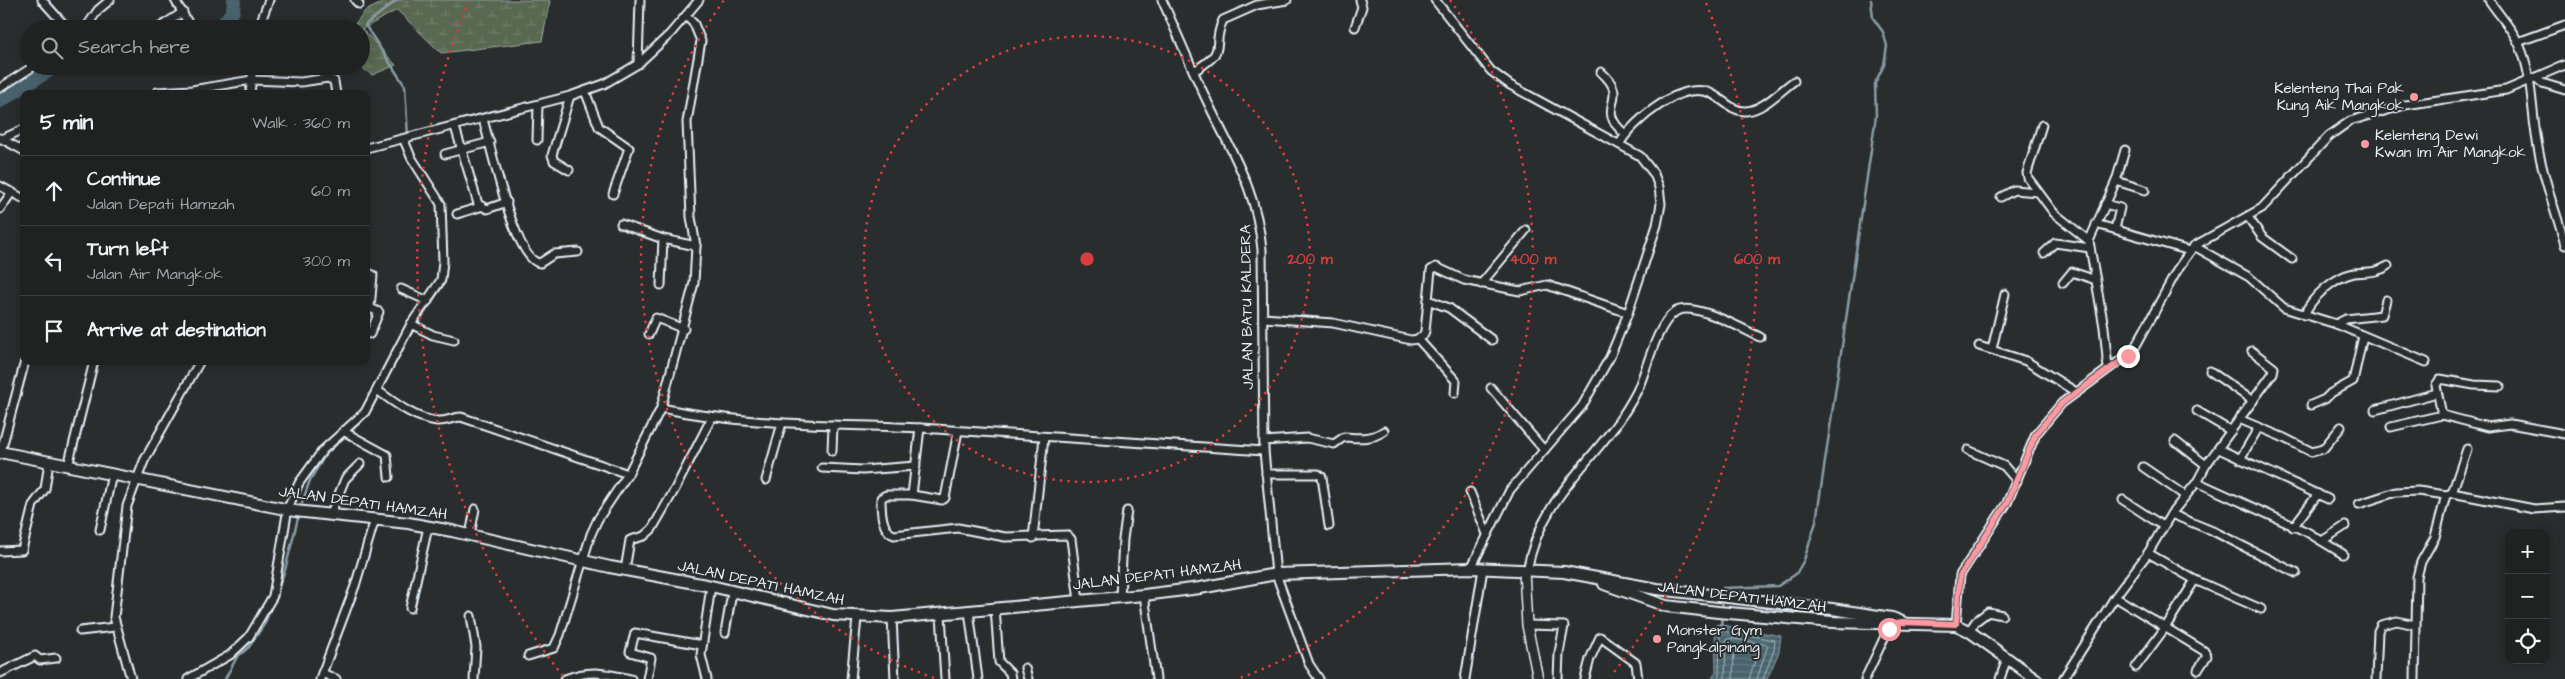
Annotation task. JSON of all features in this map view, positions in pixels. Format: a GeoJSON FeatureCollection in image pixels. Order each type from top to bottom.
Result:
{"type":"FeatureCollection","features":[{"type":"Feature","properties":{"kind":"main road","name":"JALAN DEPATI HAMZAH"},"geometry":{"type":"LineString","coordinates":[[0,453],[288,508],[375,518],[470,535],[582,561],[711,586],[732,593],[832,615],[857,618],[892,618],[1144,595],[1276,574],[1471,568],[1564,572],[1657,589],[1735,597],[1895,622]]}},
{"type":"Feature","properties":{"kind":"main road","name":"JALAN DEPATI HAMZAH"},"geometry":{"type":"LineString","coordinates":[[1584,576],[1653,603],[1718,612],[1832,622],[1956,624],[1969,631],[2036,679]]}},
{"type":"Feature","properties":{"kind":"street"},"geometry":{"type":"LineString","coordinates":[[42,0],[60,20]]}},
{"type":"Feature","properties":{"kind":"street"},"geometry":{"type":"LineString","coordinates":[[175,0],[187,20]]}},
{"type":"Feature","properties":{"kind":"street"},"geometry":{"type":"LineString","coordinates":[[262,20],[270,0]]}},
{"type":"Feature","properties":{"kind":"street"},"geometry":{"type":"LineString","coordinates":[[638,64],[640,0]]}},
{"type":"Feature","properties":{"kind":"street"},"geometry":{"type":"LineString","coordinates":[[370,147],[538,105],[604,84],[638,64],[670,34],[699,0]]}},
{"type":"Feature","properties":{"kind":"street","name":"JALAN BATU KALDERA"},"geometry":{"type":"LineString","coordinates":[[1162,0],[1254,201],[1260,224],[1262,250],[1264,450],[1276,574],[1309,664],[1319,679]]}},
{"type":"Feature","properties":{"kind":"street"},"geometry":{"type":"LineString","coordinates":[[1194,71],[1212,60],[1218,51],[1220,27],[1224,20],[1258,3],[1287,0]]}},
{"type":"Feature","properties":{"kind":"street"},"geometry":{"type":"LineString","coordinates":[[1356,27],[1362,7],[1360,0]]}},
{"type":"Feature","properties":{"kind":"street"},"geometry":{"type":"LineString","coordinates":[[1435,0],[1491,71],[1510,84],[1620,142],[1647,162],[1659,187],[1661,204],[1657,225],[1628,313],[1610,357],[1587,399],[1510,490],[1486,534],[1471,568]]}},
{"type":"Feature","properties":{"kind":"street"},"geometry":{"type":"LineString","coordinates":[[2491,1],[2518,42],[2533,79],[2536,141],[2542,170],[2565,245]]}},
{"type":"Feature","properties":{"kind":"street"},"geometry":{"type":"LineString","coordinates":[[91,20],[105,2]]}},
{"type":"Feature","properties":{"kind":"street"},"geometry":{"type":"LineString","coordinates":[[171,20],[183,12]]}},
{"type":"Feature","properties":{"kind":"street"},"geometry":{"type":"LineString","coordinates":[[528,656],[554,648],[566,621],[582,561],[598,519],[628,474],[661,408],[684,328],[695,279],[696,246],[691,217],[687,122],[689,100],[699,65],[701,41],[694,24],[686,16]]}},
{"type":"Feature","properties":{"kind":"street"},"geometry":{"type":"LineString","coordinates":[[2518,42],[2565,25]]}},
{"type":"Feature","properties":{"kind":"street"},"geometry":{"type":"LineString","coordinates":[[1956,624],[1960,576],[2007,503],[2036,434],[2062,403],[2108,368],[2124,360],[2133,351],[2192,249],[2248,217],[2271,199],[2328,136],[2350,121],[2405,105],[2506,90],[2565,65]]}},
{"type":"Feature","properties":{"kind":"street"},"geometry":{"type":"LineString","coordinates":[[1601,72],[1612,82],[1615,88],[1615,98],[1611,111],[1612,120],[1625,134]]}},
{"type":"Feature","properties":{"kind":"street"},"geometry":{"type":"LineString","coordinates":[[0,88],[20,75]]}},
{"type":"Feature","properties":{"kind":"street"},"geometry":{"type":"LineString","coordinates":[[251,90],[252,75]]}},
{"type":"Feature","properties":{"kind":"street"},"geometry":{"type":"LineString","coordinates":[[192,90],[252,80],[295,82],[331,78],[334,81],[335,90]]}},
{"type":"Feature","properties":{"kind":"street"},"geometry":{"type":"LineString","coordinates":[[2533,79],[2565,90]]}},
{"type":"Feature","properties":{"kind":"street"},"geometry":{"type":"LineString","coordinates":[[1620,142],[1625,134],[1669,98],[1683,93],[1693,91],[1710,93],[1740,111],[1746,111],[1764,103],[1794,81]]}},
{"type":"Feature","properties":{"kind":"street"},"geometry":{"type":"LineString","coordinates":[[585,91],[599,127],[628,148],[613,194]]}},
{"type":"Feature","properties":{"kind":"street"},"geometry":{"type":"LineString","coordinates":[[569,170],[554,161],[552,155],[570,96]]}},
{"type":"Feature","properties":{"kind":"street"},"geometry":{"type":"LineString","coordinates":[[537,140],[538,105]]}},
{"type":"Feature","properties":{"kind":"street"},"geometry":{"type":"LineString","coordinates":[[483,119],[518,240],[532,261],[540,263],[554,254],[578,252]]}},
{"type":"Feature","properties":{"kind":"street"},"geometry":{"type":"LineString","coordinates":[[2042,125],[2027,173],[2028,178],[2054,214],[2090,245]]}},
{"type":"Feature","properties":{"kind":"street"},"geometry":{"type":"LineString","coordinates":[[455,127],[480,207]]}},
{"type":"Feature","properties":{"kind":"street"},"geometry":{"type":"LineString","coordinates":[[1,139],[20,131]]}},
{"type":"Feature","properties":{"kind":"street"},"geometry":{"type":"LineString","coordinates":[[188,679],[230,655],[249,637],[273,596],[288,508],[299,483],[323,450],[347,434],[361,418],[378,391],[413,325],[438,286],[442,274],[441,209],[410,158],[409,138]]}},
{"type":"Feature","properties":{"kind":"street"},"geometry":{"type":"LineString","coordinates":[[1,139],[20,149]]}},
{"type":"Feature","properties":{"kind":"street"},"geometry":{"type":"LineString","coordinates":[[445,154],[490,142]]}},
{"type":"Feature","properties":{"kind":"street"},"geometry":{"type":"LineString","coordinates":[[2108,368],[2104,326],[2090,245],[2096,224],[2116,181],[2125,150]]}},
{"type":"Feature","properties":{"kind":"street"},"geometry":{"type":"LineString","coordinates":[[2116,181],[2145,190]]}},
{"type":"Feature","properties":{"kind":"street"},"geometry":{"type":"LineString","coordinates":[[0,186],[20,197]]}},
{"type":"Feature","properties":{"kind":"street"},"geometry":{"type":"LineString","coordinates":[[2001,197],[2014,190],[2039,192]]}},
{"type":"Feature","properties":{"kind":"street"},"geometry":{"type":"LineString","coordinates":[[0,208],[12,192]]}},
{"type":"Feature","properties":{"kind":"street"},"geometry":{"type":"LineString","coordinates":[[457,214],[480,207],[493,208],[506,202]]}},
{"type":"Feature","properties":{"kind":"street"},"geometry":{"type":"LineString","coordinates":[[2105,204],[2120,208],[2115,229]]}},
{"type":"Feature","properties":{"kind":"street"},"geometry":{"type":"LineString","coordinates":[[2248,217],[2262,237],[2292,259]]}},
{"type":"Feature","properties":{"kind":"street"},"geometry":{"type":"LineString","coordinates":[[621,224],[663,239],[696,246]]}},
{"type":"Feature","properties":{"kind":"street"},"geometry":{"type":"LineString","coordinates":[[2096,224],[2192,249],[2249,277],[2284,308],[2336,324],[2426,362]]}},
{"type":"Feature","properties":{"kind":"street"},"geometry":{"type":"LineString","coordinates":[[1481,284],[1526,230]]}},
{"type":"Feature","properties":{"kind":"street"},"geometry":{"type":"LineString","coordinates":[[661,285],[663,239]]}},
{"type":"Feature","properties":{"kind":"street"},"geometry":{"type":"LineString","coordinates":[[2044,253],[2054,243],[2090,245]]}},
{"type":"Feature","properties":{"kind":"street"},"geometry":{"type":"LineString","coordinates":[[2304,315],[2317,296],[2338,280],[2347,275],[2375,271],[2388,266]]}},
{"type":"Feature","properties":{"kind":"street"},"geometry":{"type":"LineString","coordinates":[[1263,318],[1333,324],[1412,340],[1418,339],[1424,336],[1431,270],[1436,267],[1464,280],[1520,291],[1546,285],[1628,313]]}},
{"type":"Feature","properties":{"kind":"street"},"geometry":{"type":"LineString","coordinates":[[2063,283],[2072,272],[2096,280]]}},
{"type":"Feature","properties":{"kind":"street"},"geometry":{"type":"LineString","coordinates":[[370,274],[373,275],[370,308],[379,312],[370,334]]}},
{"type":"Feature","properties":{"kind":"street"},"geometry":{"type":"LineString","coordinates":[[401,289],[428,301]]}},
{"type":"Feature","properties":{"kind":"street"},"geometry":{"type":"LineString","coordinates":[[1992,349],[2005,294]]}},
{"type":"Feature","properties":{"kind":"street"},"geometry":{"type":"LineString","coordinates":[[1428,300],[1449,308],[1492,340]]}},
{"type":"Feature","properties":{"kind":"street"},"geometry":{"type":"LineString","coordinates":[[2336,324],[2346,319],[2382,315],[2386,300]]}},
{"type":"Feature","properties":{"kind":"street"},"geometry":{"type":"LineString","coordinates":[[1538,679],[1527,625],[1525,571],[1534,542],[1546,514],[1559,494],[1624,413],[1638,390],[1664,326],[1675,312],[1686,308],[1699,310],[1760,336]]}},
{"type":"Feature","properties":{"kind":"street"},"geometry":{"type":"LineString","coordinates":[[649,334],[656,318],[684,328]]}},
{"type":"Feature","properties":{"kind":"street"},"geometry":{"type":"LineString","coordinates":[[413,325],[423,331],[454,340]]}},
{"type":"Feature","properties":{"kind":"street"},"geometry":{"type":"LineString","coordinates":[[2311,405],[2325,399],[2331,393],[2353,381],[2363,336]]}},
{"type":"Feature","properties":{"kind":"street"},"geometry":{"type":"LineString","coordinates":[[1418,339],[1456,381],[1455,393]]}},
{"type":"Feature","properties":{"kind":"street"},"geometry":{"type":"LineString","coordinates":[[1979,346],[1992,349],[2040,368],[2050,377],[2076,392]]}},
{"type":"Feature","properties":{"kind":"street"},"geometry":{"type":"LineString","coordinates":[[2063,679],[2115,597],[2148,553],[2171,514],[2197,482],[2206,465],[2219,450],[2274,368],[2252,352]]}},
{"type":"Feature","properties":{"kind":"street"},"geometry":{"type":"LineString","coordinates":[[0,453],[24,365]]}},
{"type":"Feature","properties":{"kind":"street"},"geometry":{"type":"LineString","coordinates":[[68,466],[93,365]]}},
{"type":"Feature","properties":{"kind":"street"},"geometry":{"type":"LineString","coordinates":[[131,679],[115,627],[114,610],[122,532],[127,506],[144,461],[198,365]]}},
{"type":"Feature","properties":{"kind":"street"},"geometry":{"type":"LineString","coordinates":[[2210,371],[2253,401]]}},
{"type":"Feature","properties":{"kind":"street"},"geometry":{"type":"LineString","coordinates":[[2442,415],[2436,385],[2440,380],[2474,385],[2500,386]]}},
{"type":"Feature","properties":{"kind":"street"},"geometry":{"type":"LineString","coordinates":[[1491,388],[1544,450]]}},
{"type":"Feature","properties":{"kind":"street"},"geometry":{"type":"LineString","coordinates":[[378,391],[415,415],[427,419],[446,421],[461,417],[628,474]]}},
{"type":"Feature","properties":{"kind":"street"},"geometry":{"type":"LineString","coordinates":[[2375,410],[2437,393]]}},
{"type":"Feature","properties":{"kind":"street"},"geometry":{"type":"LineString","coordinates":[[661,408],[712,417],[782,423],[920,428],[1264,450]]}},
{"type":"Feature","properties":{"kind":"street"},"geometry":{"type":"LineString","coordinates":[[2198,411],[2231,431]]}},
{"type":"Feature","properties":{"kind":"street"},"geometry":{"type":"LineString","coordinates":[[2391,427],[2442,415],[2488,427],[2510,424],[2565,434]]}},
{"type":"Feature","properties":{"kind":"street"},"geometry":{"type":"LineString","coordinates":[[625,570],[630,540],[644,536],[652,529],[712,417]]}},
{"type":"Feature","properties":{"kind":"street"},"geometry":{"type":"LineString","coordinates":[[2239,419],[2312,452],[2323,449],[2341,427]]}},
{"type":"Feature","properties":{"kind":"street"},"geometry":{"type":"LineString","coordinates":[[766,480],[782,423]]}},
{"type":"Feature","properties":{"kind":"street"},"geometry":{"type":"LineString","coordinates":[[832,451],[833,425]]}},
{"type":"Feature","properties":{"kind":"street"},"geometry":{"type":"LineString","coordinates":[[2240,459],[2259,427]]}},
{"type":"Feature","properties":{"kind":"street"},"geometry":{"type":"LineString","coordinates":[[912,495],[920,428]]}},
{"type":"Feature","properties":{"kind":"street"},"geometry":{"type":"LineString","coordinates":[[958,431],[945,498],[942,500],[912,495],[886,495],[881,498],[884,524],[891,534],[958,528],[1005,537],[1069,536],[1079,601]]}},
{"type":"Feature","properties":{"kind":"street"},"geometry":{"type":"LineString","coordinates":[[1264,441],[1307,438],[1334,444],[1344,437],[1358,439],[1378,435],[1384,431]]}},
{"type":"Feature","properties":{"kind":"street"},"geometry":{"type":"LineString","coordinates":[[347,434],[387,455],[389,477]]}},
{"type":"Feature","properties":{"kind":"street"},"geometry":{"type":"LineString","coordinates":[[1033,538],[1044,437]]}},
{"type":"Feature","properties":{"kind":"street"},"geometry":{"type":"LineString","coordinates":[[2175,441],[2206,465]]}},
{"type":"Feature","properties":{"kind":"street"},"geometry":{"type":"LineString","coordinates":[[2414,679],[2417,577],[2421,562],[2435,537],[2449,494],[2467,449]]}},
{"type":"Feature","properties":{"kind":"street"},"geometry":{"type":"LineString","coordinates":[[1968,450],[2004,466],[2017,481]]}},
{"type":"Feature","properties":{"kind":"street"},"geometry":{"type":"LineString","coordinates":[[2219,450],[2328,499]]}},
{"type":"Feature","properties":{"kind":"street"},"geometry":{"type":"LineString","coordinates":[[0,551],[22,550],[33,505],[45,489],[49,462]]}},
{"type":"Feature","properties":{"kind":"street"},"geometry":{"type":"LineString","coordinates":[[331,513],[345,479],[360,464]]}},
{"type":"Feature","properties":{"kind":"street"},"geometry":{"type":"LineString","coordinates":[[822,468],[863,470],[916,466]]}},
{"type":"Feature","properties":{"kind":"street"},"geometry":{"type":"LineString","coordinates":[[2144,467],[2184,496]]}},
{"type":"Feature","properties":{"kind":"street"},"geometry":{"type":"LineString","coordinates":[[100,530],[112,474]]}},
{"type":"Feature","properties":{"kind":"street"},"geometry":{"type":"LineString","coordinates":[[1266,474],[1318,474],[1322,477],[1329,526]]}},
{"type":"Feature","properties":{"kind":"street"},"geometry":{"type":"LineString","coordinates":[[2197,482],[2322,541],[2344,554]]}},
{"type":"Feature","properties":{"kind":"street"},"geometry":{"type":"LineString","coordinates":[[2359,504],[2396,492],[2418,491],[2449,494],[2534,509],[2565,507]]}},
{"type":"Feature","properties":{"kind":"street"},"geometry":{"type":"LineString","coordinates":[[1470,492],[1486,534]]}},
{"type":"Feature","properties":{"kind":"street"},"geometry":{"type":"LineString","coordinates":[[2293,527],[2318,494]]}},
{"type":"Feature","properties":{"kind":"street"},"geometry":{"type":"LineString","coordinates":[[2123,500],[2163,526]]}},
{"type":"Feature","properties":{"kind":"street"},"geometry":{"type":"LineString","coordinates":[[470,535],[475,508]]}},
{"type":"Feature","properties":{"kind":"street"},"geometry":{"type":"LineString","coordinates":[[1120,597],[1123,538],[1127,510]]}},
{"type":"Feature","properties":{"kind":"street"},"geometry":{"type":"LineString","coordinates":[[2171,514],[2215,532],[2296,573]]}},
{"type":"Feature","properties":{"kind":"street"},"geometry":{"type":"LineString","coordinates":[[336,679],[321,676],[354,586],[375,518]]}},
{"type":"Feature","properties":{"kind":"street"},"geometry":{"type":"LineString","coordinates":[[2322,541],[2345,526]]}},
{"type":"Feature","properties":{"kind":"street"},"geometry":{"type":"LineString","coordinates":[[410,608],[428,527]]}},
{"type":"Feature","properties":{"kind":"street"},"geometry":{"type":"LineString","coordinates":[[2148,553],[2195,580],[2260,608]]}},
{"type":"Feature","properties":{"kind":"street"},"geometry":{"type":"LineString","coordinates":[[1465,679],[1484,569]]}},
{"type":"Feature","properties":{"kind":"street"},"geometry":{"type":"LineString","coordinates":[[2136,667],[2165,628],[2195,580]]}},
{"type":"Feature","properties":{"kind":"street"},"geometry":{"type":"LineString","coordinates":[[707,679],[701,655],[711,586]]}},
{"type":"Feature","properties":{"kind":"street"},"geometry":{"type":"LineString","coordinates":[[725,633],[732,593]]}},
{"type":"Feature","properties":{"kind":"street"},"geometry":{"type":"LineString","coordinates":[[1144,595],[1156,679]]}},
{"type":"Feature","properties":{"kind":"street"},"geometry":{"type":"LineString","coordinates":[[2115,597],[2206,654],[2207,656],[2198,670]]}},
{"type":"Feature","properties":{"kind":"street"},"geometry":{"type":"LineString","coordinates":[[995,608],[998,662],[1010,673],[1011,679]]}},
{"type":"Feature","properties":{"kind":"street"},"geometry":{"type":"LineString","coordinates":[[969,611],[978,679]]}},
{"type":"Feature","properties":{"kind":"street"},"geometry":{"type":"LineString","coordinates":[[1969,631],[1976,621],[1988,612],[2002,615]]}},
{"type":"Feature","properties":{"kind":"street"},"geometry":{"type":"LineString","coordinates":[[941,614],[945,679]]}},
{"type":"Feature","properties":{"kind":"street"},"geometry":{"type":"LineString","coordinates":[[470,616],[476,647],[474,679]]}},
{"type":"Feature","properties":{"kind":"street"},"geometry":{"type":"LineString","coordinates":[[851,679],[857,618]]}},
{"type":"Feature","properties":{"kind":"street"},"geometry":{"type":"LineString","coordinates":[[892,618],[896,679]]}},
{"type":"Feature","properties":{"kind":"street"},"geometry":{"type":"LineString","coordinates":[[2376,679],[2378,631],[2381,625],[2397,621],[2415,625]]}},
{"type":"Feature","properties":{"kind":"street"},"geometry":{"type":"LineString","coordinates":[[1865,679],[1895,622]]}},
{"type":"Feature","properties":{"kind":"street"},"geometry":{"type":"LineString","coordinates":[[1527,625],[1564,626],[1559,653],[1558,678]]}},
{"type":"Feature","properties":{"kind":"street"},"geometry":{"type":"LineString","coordinates":[[80,632],[115,627]]}},
{"type":"Feature","properties":{"kind":"street"},"geometry":{"type":"LineString","coordinates":[[647,679],[651,658],[630,652],[635,633],[702,645]]}},
{"type":"Feature","properties":{"kind":"street"},"geometry":{"type":"LineString","coordinates":[[1585,679],[1590,659],[1600,637],[1636,663],[1638,679]]}},
{"type":"Feature","properties":{"kind":"street"},"geometry":{"type":"LineString","coordinates":[[0,673],[35,656],[40,660],[56,658]]}},
{"type":"Feature","properties":{"kind":"street"},"geometry":{"type":"LineString","coordinates":[[2000,679],[2007,658]]}},
{"type":"Feature","properties":{"kind":"street"},"geometry":{"type":"LineString","coordinates":[[1025,668],[1028,679]]}},
{"type":"Feature","properties":{"kind":"street"},"geometry":{"type":"LineString","coordinates":[[564,679],[592,672],[631,679]]}},
{"type":"Feature","properties":{"kind":"green space"},"geometry":{"type":"Polygon","coordinates":[[[388,0],[550,1],[542,41],[441,53],[397,10],[370,25],[370,20],[358,20],[365,11],[388,0]]]}},
{"type":"Feature","properties":{"kind":"green space"},"geometry":{"type":"Polygon","coordinates":[[[370,37],[396,65],[372,75],[370,74],[370,37]]]}},
{"type":"Feature","properties":{"kind":"water"},"geometry":{"type":"Polygon","coordinates":[[[1717,624],[1781,636],[1779,652],[1767,679],[1712,679],[1716,671],[1715,627],[1717,624]]]}},
{"type":"Feature","properties":{"kind":"waterway"},"geometry":{"type":"LineString","coordinates":[[226,20],[233,11],[234,0]]}},
{"type":"Feature","properties":{"kind":"waterway"},"geometry":{"type":"LineString","coordinates":[[370,21],[397,0]]}},
{"type":"Feature","properties":{"kind":"waterway"},"geometry":{"type":"LineString","coordinates":[[1723,593],[1723,588],[1778,586],[1796,574],[1804,560],[1816,522],[1876,116],[1875,83],[1884,65],[1887,46],[1883,32],[1873,18],[1871,0]]}},
{"type":"Feature","properties":{"kind":"waterway"},"geometry":{"type":"LineString","coordinates":[[370,33],[405,86],[408,137]]}},
{"type":"Feature","properties":{"kind":"waterway"},"geometry":{"type":"LineString","coordinates":[[0,101],[42,75]]}},
{"type":"Feature","properties":{"kind":"waterway"},"geometry":{"type":"LineString","coordinates":[[302,503],[310,480],[326,454],[368,415],[409,337],[445,282],[444,278]]}},
{"type":"Feature","properties":{"kind":"waterway"},"geometry":{"type":"LineString","coordinates":[[225,679],[237,657],[249,647],[265,623],[285,570],[298,518]]}},
{"type":"Feature","properties":{"kind":"waterway"},"geometry":{"type":"LineString","coordinates":[[1722,610],[1723,598]]}},
{"type":"Feature","properties":{"kind":"waterway"},"geometry":{"type":"LineString","coordinates":[[1721,628],[1722,616]]}},
{"type":"Feature","properties":{"kind":"place","name":"Kelenteng Thai Pak Kung Aik Mangkok"},"geometry":{"type":"Point","coordinates":[2414,97]}},
{"type":"Feature","properties":{"kind":"place","name":"Kelenteng Dewi Kwan Im Air Mangkok"},"geometry":{"type":"Point","coordinates":[2365,144]}},
{"type":"Feature","properties":{"kind":"place","name":"Monster Gym Pangkalpinang"},"geometry":{"type":"Point","coordinates":[1657,639]}},
{"type":"Feature","properties":{"kind":"route"},"geometry":{"type":"LineString","coordinates":[[1889,629],[1891,624],[1902,622],[1956,624],[1960,576],[2013,493],[2036,434],[2062,403],[2108,368],[2128,356]]}}]}
